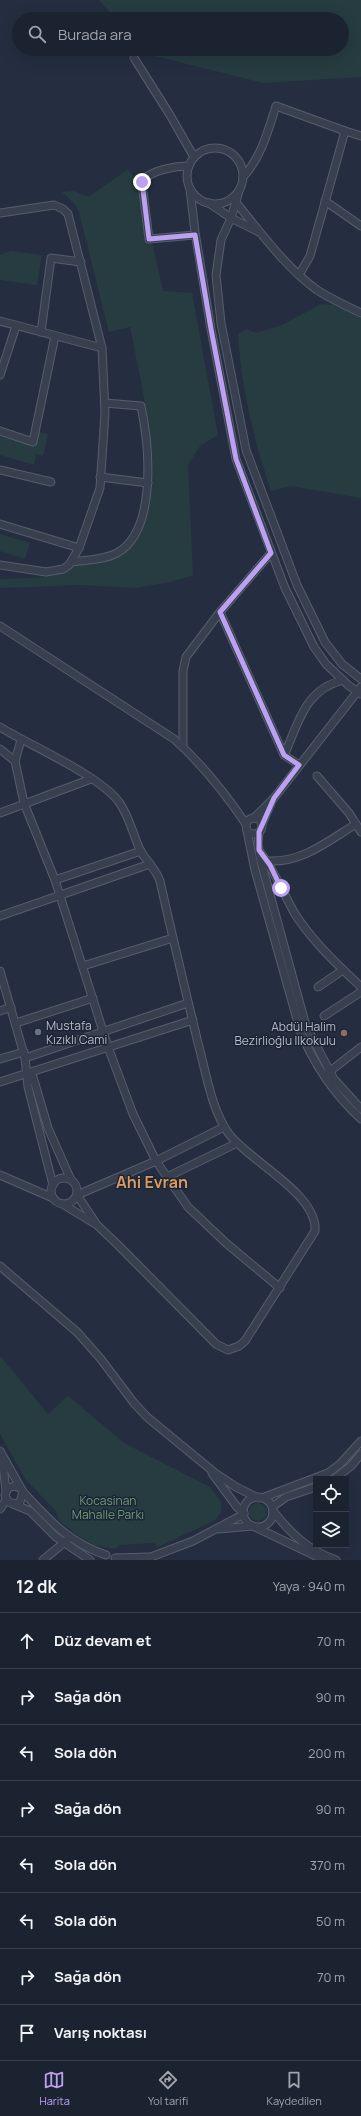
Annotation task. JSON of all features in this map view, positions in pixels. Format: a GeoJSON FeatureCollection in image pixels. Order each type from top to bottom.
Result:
{"type":"FeatureCollection","features":[{"type":"Feature","properties":{"kind":"street"},"geometry":{"type":"LineString","coordinates":[[134,58],[170,114],[194,158]]}},
{"type":"Feature","properties":{"kind":"street"},"geometry":{"type":"LineString","coordinates":[[361,136],[276,106],[265,140],[250,169],[243,177],[234,200],[230,218],[221,240],[217,258],[217,295],[246,450],[297,585],[325,642],[342,664],[361,679]]}},
{"type":"Feature","properties":{"kind":"street"},"geometry":{"type":"LineString","coordinates":[[299,275],[310,256],[345,131]]}},
{"type":"Feature","properties":{"kind":"street"},"geometry":{"type":"LineString","coordinates":[[243,177],[240,162],[234,155],[225,150],[211,148],[202,151],[194,158],[189,166],[187,175],[195,235],[211,329],[236,459],[271,553],[292,604],[317,653],[343,680],[360,691],[274,798],[254,818],[249,819],[247,827],[255,870],[296,1021],[310,1054],[361,1120]]}},
{"type":"Feature","properties":{"kind":"street"},"geometry":{"type":"LineString","coordinates":[[189,166],[179,166],[152,174],[144,179],[142,184],[149,239],[195,235]]}},
{"type":"Feature","properties":{"kind":"street"},"geometry":{"type":"LineString","coordinates":[[190,189],[196,197],[209,203],[230,218],[260,233]]}},
{"type":"Feature","properties":{"kind":"street"},"geometry":{"type":"LineString","coordinates":[[209,203],[219,204],[234,200]]}},
{"type":"Feature","properties":{"kind":"street"},"geometry":{"type":"LineString","coordinates":[[234,200],[260,233],[299,275],[324,295],[361,313]]}},
{"type":"Feature","properties":{"kind":"street"},"geometry":{"type":"LineString","coordinates":[[325,201],[361,226]]}},
{"type":"Feature","properties":{"kind":"street"},"geometry":{"type":"LineString","coordinates":[[0,213],[54,205],[60,207],[69,217],[102,348],[105,403],[100,488],[79,548],[72,562],[63,569],[46,572],[3,567]]}},
{"type":"Feature","properties":{"kind":"street"},"geometry":{"type":"LineString","coordinates":[[41,332],[51,258],[80,262]]}},
{"type":"Feature","properties":{"kind":"street"},"geometry":{"type":"LineString","coordinates":[[0,321],[102,348]]}},
{"type":"Feature","properties":{"kind":"street"},"geometry":{"type":"LineString","coordinates":[[0,375],[16,326]]}},
{"type":"Feature","properties":{"kind":"street"},"geometry":{"type":"LineString","coordinates":[[0,431],[33,442],[55,336]]}},
{"type":"Feature","properties":{"kind":"street"},"geometry":{"type":"LineString","coordinates":[[72,562],[108,557],[118,552],[127,545],[142,516],[148,483],[148,446],[141,406],[105,403]]}},
{"type":"Feature","properties":{"kind":"street"},"geometry":{"type":"LineString","coordinates":[[0,470],[51,482]]}},
{"type":"Feature","properties":{"kind":"street"},"geometry":{"type":"LineString","coordinates":[[100,477],[148,483]]}},
{"type":"Feature","properties":{"kind":"street"},"geometry":{"type":"LineString","coordinates":[[0,524],[79,548]]}},
{"type":"Feature","properties":{"kind":"street"},"geometry":{"type":"LineString","coordinates":[[183,747],[184,662],[190,650],[220,612],[271,553]]}},
{"type":"Feature","properties":{"kind":"street"},"geometry":{"type":"LineString","coordinates":[[220,612],[284,755],[299,765]]}},
{"type":"Feature","properties":{"kind":"street"},"geometry":{"type":"LineString","coordinates":[[0,626],[154,724],[183,747],[214,780],[252,834],[260,828],[274,798]]}},
{"type":"Feature","properties":{"kind":"street"},"geometry":{"type":"LineString","coordinates":[[284,755],[309,699],[323,688],[343,680]]}},
{"type":"Feature","properties":{"kind":"street"},"geometry":{"type":"LineString","coordinates":[[0,727],[91,779],[108,791],[118,801],[141,851],[160,881],[207,1078],[224,1126],[237,1143],[283,1179],[312,1213],[315,1220],[314,1234],[242,1344],[232,1349],[224,1349],[216,1344],[97,1225],[77,1195],[76,1186],[71,1180],[48,1128],[33,1077],[28,1074]]}},
{"type":"Feature","properties":{"kind":"street"},"geometry":{"type":"LineString","coordinates":[[21,740],[15,761],[24,803],[55,880],[108,1047],[125,1094],[156,1161],[188,1207],[243,1259],[280,1288]]}},
{"type":"Feature","properties":{"kind":"street"},"geometry":{"type":"LineString","coordinates":[[0,749],[15,761]]}},
{"type":"Feature","properties":{"kind":"street"},"geometry":{"type":"LineString","coordinates":[[317,776],[349,813],[361,832]]}},
{"type":"Feature","properties":{"kind":"street"},"geometry":{"type":"LineString","coordinates":[[0,813],[91,779]]}},
{"type":"Feature","properties":{"kind":"street"},"geometry":{"type":"LineString","coordinates":[[254,818],[259,820],[259,850],[279,932],[304,1021],[311,1039],[335,1086],[361,1109]]}},
{"type":"Feature","properties":{"kind":"street"},"geometry":{"type":"LineString","coordinates":[[268,861],[284,862],[300,857],[356,824]]}},
{"type":"Feature","properties":{"kind":"street"},"geometry":{"type":"LineString","coordinates":[[259,850],[268,861],[302,924],[322,949],[361,987]]}},
{"type":"Feature","properties":{"kind":"street"},"geometry":{"type":"LineString","coordinates":[[55,880],[141,851]]}},
{"type":"Feature","properties":{"kind":"street"},"geometry":{"type":"LineString","coordinates":[[0,916],[59,894],[150,864]]}},
{"type":"Feature","properties":{"kind":"street"},"geometry":{"type":"LineString","coordinates":[[83,966],[173,938]]}},
{"type":"Feature","properties":{"kind":"street"},"geometry":{"type":"LineString","coordinates":[[0,970],[25,1055],[28,1074],[28,1087],[53,1185],[51,1189],[53,1198]]}},
{"type":"Feature","properties":{"kind":"street"},"geometry":{"type":"LineString","coordinates":[[318,987],[343,970]]}},
{"type":"Feature","properties":{"kind":"street"},"geometry":{"type":"LineString","coordinates":[[324,1016],[361,992]]}},
{"type":"Feature","properties":{"kind":"street"},"geometry":{"type":"LineString","coordinates":[[16,1023],[93,998]]}},
{"type":"Feature","properties":{"kind":"street"},"geometry":{"type":"LineString","coordinates":[[0,1059],[25,1055],[104,1032],[188,1003]]}},
{"type":"Feature","properties":{"kind":"street"},"geometry":{"type":"LineString","coordinates":[[0,1011],[11,1007]]}},
{"type":"Feature","properties":{"kind":"street"},"geometry":{"type":"LineString","coordinates":[[0,1082],[193,1020]]}},
{"type":"Feature","properties":{"kind":"street"},"geometry":{"type":"LineString","coordinates":[[329,1072],[361,1047]]}},
{"type":"Feature","properties":{"kind":"street"},"geometry":{"type":"LineString","coordinates":[[0,1175],[53,1198],[59,1204],[64,1204],[72,1202],[77,1195],[156,1161],[224,1126]]}},
{"type":"Feature","properties":{"kind":"street"},"geometry":{"type":"LineString","coordinates":[[167,1177],[237,1143]]}},
{"type":"Feature","properties":{"kind":"street"},"geometry":{"type":"LineString","coordinates":[[53,1185],[63,1178],[71,1180]]}},
{"type":"Feature","properties":{"kind":"street"},"geometry":{"type":"LineString","coordinates":[[64,1204],[97,1225]]}},
{"type":"Feature","properties":{"kind":"street"},"geometry":{"type":"LineString","coordinates":[[0,1266],[77,1332],[100,1358],[142,1412],[207,1467],[236,1487],[268,1501],[297,1539],[318,1552],[336,1560]]}},
{"type":"Feature","properties":{"kind":"street"},"geometry":{"type":"LineString","coordinates":[[143,1560],[181,1546],[217,1529],[244,1514],[248,1502],[328,1473],[340,1464],[361,1442]]}},
{"type":"Feature","properties":{"kind":"street"},"geometry":{"type":"LineString","coordinates":[[0,1452],[6,1490],[10,1502]]}},
{"type":"Feature","properties":{"kind":"street"},"geometry":{"type":"LineString","coordinates":[[0,1452],[22,1490],[66,1540],[90,1560]]}},
{"type":"Feature","properties":{"kind":"street"},"geometry":{"type":"LineString","coordinates":[[338,1476],[351,1466],[361,1454]]}},
{"type":"Feature","properties":{"kind":"street"},"geometry":{"type":"LineString","coordinates":[[207,1467],[244,1514],[246,1521],[253,1526],[324,1560]]}},
{"type":"Feature","properties":{"kind":"street"},"geometry":{"type":"LineString","coordinates":[[6,1490],[13,1486],[22,1490]]}},
{"type":"Feature","properties":{"kind":"street"},"geometry":{"type":"LineString","coordinates":[[217,1529],[253,1526],[262,1527],[272,1518],[273,1509],[286,1497],[313,1488]]}},
{"type":"Feature","properties":{"kind":"street"},"geometry":{"type":"LineString","coordinates":[[0,1509],[10,1502],[20,1502],[22,1490]]}},
{"type":"Feature","properties":{"kind":"street"},"geometry":{"type":"LineString","coordinates":[[10,1502],[22,1506],[34,1514],[50,1531],[66,1540],[88,1549],[116,1559],[151,1557]]}},
{"type":"Feature","properties":{"kind":"street"},"geometry":{"type":"LineString","coordinates":[[43,1560],[66,1540]]}},
{"type":"Feature","properties":{"kind":"street"},"geometry":{"type":"LineString","coordinates":[[99,1560],[106,1555]]}},
{"type":"Feature","properties":{"kind":"green space"},"geometry":{"type":"Polygon","coordinates":[[[99,0],[361,0],[361,77],[263,83],[155,56],[349,56],[349,12],[110,12],[99,0]]]}},
{"type":"Feature","properties":{"kind":"green space"},"geometry":{"type":"Polygon","coordinates":[[[127,170],[136,178],[145,236],[152,242],[163,291],[192,293],[218,435],[200,446],[188,465],[193,575],[171,582],[136,588],[80,585],[0,588],[0,579],[46,577],[68,570],[77,564],[85,555],[98,560],[113,554],[130,539],[140,526],[150,500],[152,477],[148,424],[130,327],[109,332],[79,212],[74,203],[62,192],[74,191],[88,197],[127,170]]]}},
{"type":"Feature","properties":{"kind":"green space"},"geometry":{"type":"Polygon","coordinates":[[[11,251],[42,255],[37,285],[0,280],[0,255],[11,251]]]}},
{"type":"Feature","properties":{"kind":"green space"},"geometry":{"type":"Polygon","coordinates":[[[321,304],[333,305],[361,318],[361,498],[291,486],[271,491],[249,414],[242,374],[238,334],[247,329],[255,333],[282,325],[321,304]]]}},
{"type":"Feature","properties":{"kind":"green space"},"geometry":{"type":"Polygon","coordinates":[[[49,381],[39,432],[48,434],[43,456],[36,454],[34,465],[0,455],[0,436],[32,445],[49,381]]]}},
{"type":"Feature","properties":{"kind":"green space"},"geometry":{"type":"Polygon","coordinates":[[[0,534],[30,543],[25,559],[0,551],[0,534]]]}},
{"type":"Feature","properties":{"kind":"green space","name":"Kocasinan Mahalle Parkı"},"geometry":{"type":"Polygon","coordinates":[[[0,1356],[48,1414],[68,1396],[124,1443],[210,1487],[222,1503],[221,1512],[215,1520],[158,1547],[154,1543],[120,1545],[115,1549],[94,1545],[75,1534],[58,1519],[56,1511],[26,1480],[0,1434],[0,1356]]]}},
{"type":"Feature","properties":{"kind":"green space"},"geometry":{"type":"Polygon","coordinates":[[[258,1503],[264,1506],[267,1512],[264,1518],[258,1521],[252,1518],[249,1512],[252,1506],[258,1503]]]}},
{"type":"Feature","properties":{"kind":"place","name":"Mustafa Kızıklı Cami"},"geometry":{"type":"Point","coordinates":[38,1032]}},
{"type":"Feature","properties":{"kind":"place","name":"Abdül Halim Bezirlioğlu Ilkokulu"},"geometry":{"type":"Point","coordinates":[344,1033]}},
{"type":"Feature","properties":{"kind":"district","name":"Ahi Evran"},"geometry":{"type":"Point","coordinates":[152,1182]}},
{"type":"Feature","properties":{"kind":"route"},"geometry":{"type":"LineString","coordinates":[[142,182],[149,239],[195,235],[236,459],[271,553],[220,612],[284,755],[299,765],[274,798],[259,832],[259,850],[270,865],[281,888]]}}]}
